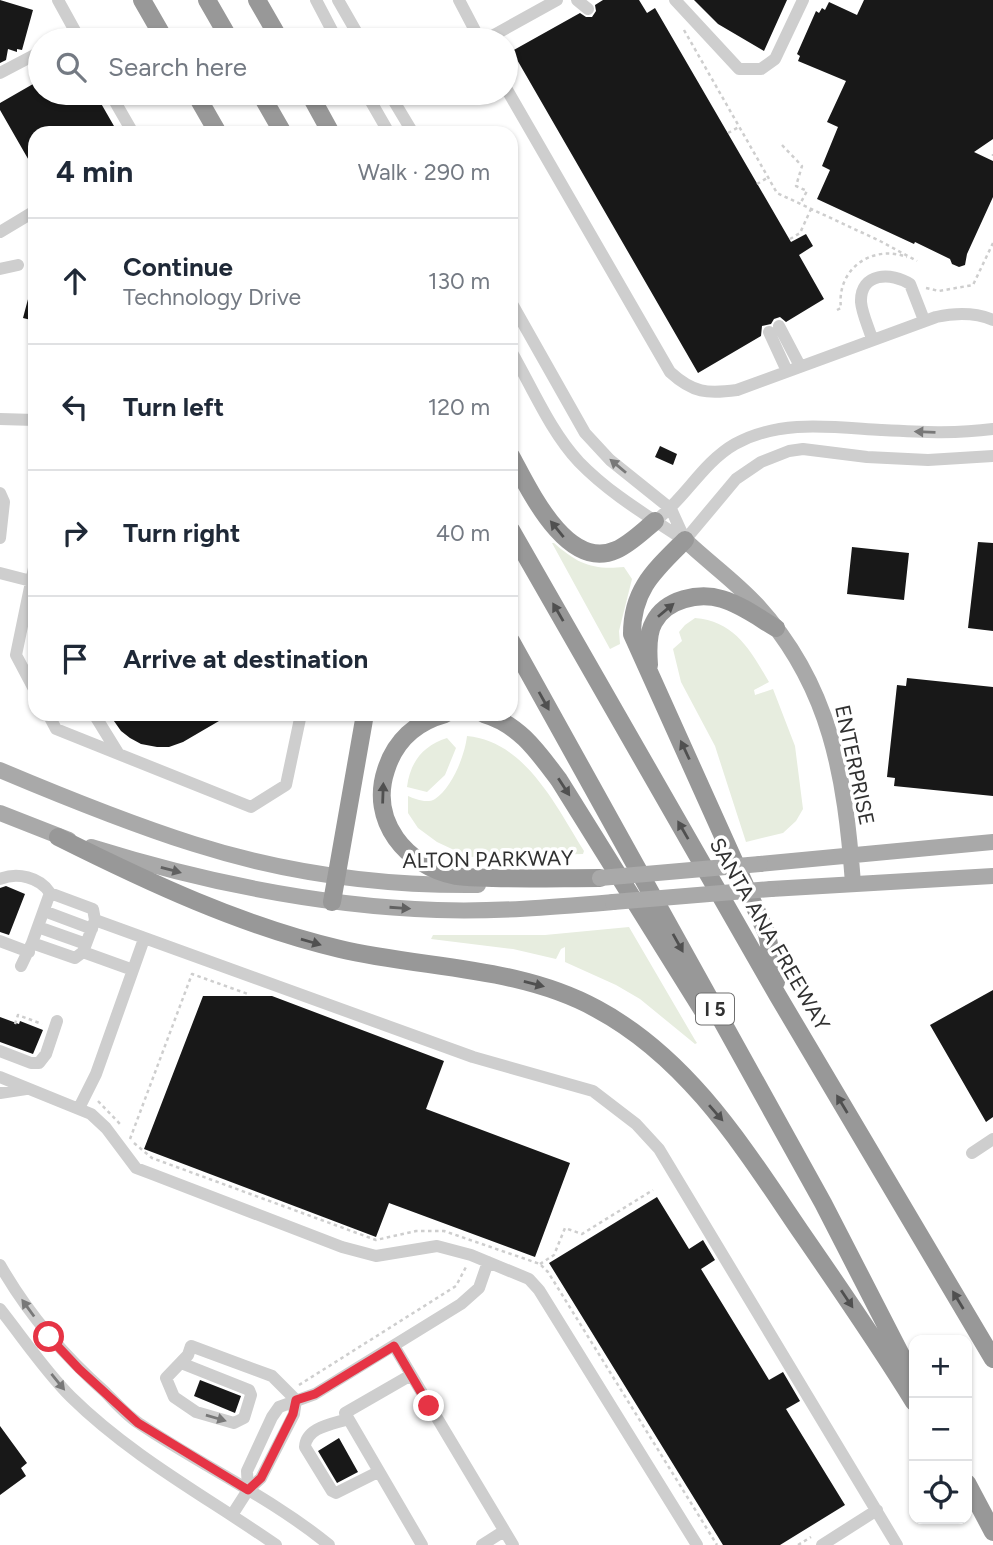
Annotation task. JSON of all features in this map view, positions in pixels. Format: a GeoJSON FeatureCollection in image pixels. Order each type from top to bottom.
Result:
{"type":"FeatureCollection","features":[{"type":"Feature","properties":{"kind":"highway"},"geometry":{"type":"LineString","coordinates":[[142,0],[158,28]]}},
{"type":"Feature","properties":{"kind":"highway"},"geometry":{"type":"LineString","coordinates":[[207,0],[223,28]]}},
{"type":"Feature","properties":{"kind":"highway"},"geometry":{"type":"LineString","coordinates":[[257,0],[273,28]]}},
{"type":"Feature","properties":{"kind":"highway"},"geometry":{"type":"LineString","coordinates":[[202,105],[214,126]]}},
{"type":"Feature","properties":{"kind":"highway"},"geometry":{"type":"LineString","coordinates":[[267,105],[279,126]]}},
{"type":"Feature","properties":{"kind":"highway"},"geometry":{"type":"LineString","coordinates":[[316,105],[327,126]]}},
{"type":"Feature","properties":{"kind":"highway"},"geometry":{"type":"LineString","coordinates":[[518,467],[555,528],[569,542],[585,551],[597,553],[617,550],[655,521]]}},
{"type":"Feature","properties":{"kind":"highway"},"geometry":{"type":"LineString","coordinates":[[685,540],[650,575],[639,594],[632,615],[632,634],[767,934],[778,996]]}},
{"type":"Feature","properties":{"kind":"highway","name":"SANTA ANA FREEWAY"},"geometry":{"type":"LineString","coordinates":[[518,542],[778,996],[993,1359]]}},
{"type":"Feature","properties":{"kind":"highway"},"geometry":{"type":"LineString","coordinates":[[649,673],[648,645],[653,624],[661,612],[687,598],[704,596],[722,599],[776,628]]}},
{"type":"Feature","properties":{"kind":"highway","name":"I 5"},"geometry":{"type":"LineString","coordinates":[[518,654],[825,1208],[909,1370]]}},
{"type":"Feature","properties":{"kind":"highway"},"geometry":{"type":"LineString","coordinates":[[332,902],[364,721]]}},
{"type":"Feature","properties":{"kind":"highway"},"geometry":{"type":"LineString","coordinates":[[426,721],[397,747],[384,775],[384,818],[393,836],[404,848],[426,864],[458,876],[600,878]]}},
{"type":"Feature","properties":{"kind":"highway"},"geometry":{"type":"LineString","coordinates":[[502,721],[535,748],[559,780],[825,1208]]}},
{"type":"Feature","properties":{"kind":"highway"},"geometry":{"type":"LineString","coordinates":[[58,837],[163,887],[290,936],[343,950],[481,973],[545,987],[596,1008],[631,1030],[683,1074],[731,1130],[888,1359],[912,1398]]}},
{"type":"Feature","properties":{"kind":"highway"},"geometry":{"type":"LineString","coordinates":[[972,1492],[989,1525]]}},
{"type":"Feature","properties":{"kind":"highway"},"geometry":{"type":"LineString","coordinates":[[972,1496],[989,1525]]}},
{"type":"Feature","properties":{"kind":"main road","name":"ENTERPRISE"},"geometry":{"type":"LineString","coordinates":[[685,540],[749,596],[796,655],[824,713],[832,739],[848,826],[853,883]]}},
{"type":"Feature","properties":{"kind":"main road","name":"ALTON PARKWAY"},"geometry":{"type":"LineString","coordinates":[[0,770],[127,821],[196,845],[336,876],[429,884],[475,885],[600,878],[993,842]]}},
{"type":"Feature","properties":{"kind":"main road"},"geometry":{"type":"LineString","coordinates":[[0,813],[58,837],[185,874],[332,902],[409,909],[476,911],[853,883],[993,876]]}},
{"type":"Feature","properties":{"kind":"street"},"geometry":{"type":"LineString","coordinates":[[58,0],[74,28]]}},
{"type":"Feature","properties":{"kind":"street"},"geometry":{"type":"LineString","coordinates":[[316,0],[331,28]]}},
{"type":"Feature","properties":{"kind":"street"},"geometry":{"type":"LineString","coordinates":[[338,0],[353,28]]}},
{"type":"Feature","properties":{"kind":"street"},"geometry":{"type":"LineString","coordinates":[[459,0],[476,28]]}},
{"type":"Feature","properties":{"kind":"street"},"geometry":{"type":"LineString","coordinates":[[505,28],[557,0]]}},
{"type":"Feature","properties":{"kind":"street"},"geometry":{"type":"LineString","coordinates":[[577,0],[588,9]]}},
{"type":"Feature","properties":{"kind":"street"},"geometry":{"type":"LineString","coordinates":[[675,0],[739,69],[761,69],[775,59],[803,0]]}},
{"type":"Feature","properties":{"kind":"street"},"geometry":{"type":"LineString","coordinates":[[0,74],[28,58]]}},
{"type":"Feature","properties":{"kind":"street"},"geometry":{"type":"LineString","coordinates":[[117,105],[129,126]]}},
{"type":"Feature","properties":{"kind":"street"},"geometry":{"type":"LineString","coordinates":[[373,105],[384,126]]}},
{"type":"Feature","properties":{"kind":"street"},"geometry":{"type":"LineString","coordinates":[[397,105],[409,126]]}},
{"type":"Feature","properties":{"kind":"street"},"geometry":{"type":"LineString","coordinates":[[516,105],[670,372],[688,387],[707,392],[737,390],[924,320],[955,313],[993,320]]}},
{"type":"Feature","properties":{"kind":"street"},"geometry":{"type":"LineString","coordinates":[[0,232],[28,215]]}},
{"type":"Feature","properties":{"kind":"street"},"geometry":{"type":"LineString","coordinates":[[0,269],[18,265]]}},
{"type":"Feature","properties":{"kind":"street"},"geometry":{"type":"LineString","coordinates":[[872,340],[861,302],[865,285],[874,278],[891,275],[910,284],[924,320]]}},
{"type":"Feature","properties":{"kind":"street"},"geometry":{"type":"LineString","coordinates":[[518,314],[585,433],[610,460],[671,509],[685,540]]}},
{"type":"Feature","properties":{"kind":"street"},"geometry":{"type":"LineString","coordinates":[[787,371],[774,329],[800,366]]}},
{"type":"Feature","properties":{"kind":"street"},"geometry":{"type":"LineString","coordinates":[[518,363],[570,451],[634,509],[685,540]]}},
{"type":"Feature","properties":{"kind":"street"},"geometry":{"type":"LineString","coordinates":[[0,419],[28,419]]}},
{"type":"Feature","properties":{"kind":"street"},"geometry":{"type":"LineString","coordinates":[[655,521],[671,509],[722,453],[746,438],[773,429],[801,426],[947,433],[993,429]]}},
{"type":"Feature","properties":{"kind":"street"},"geometry":{"type":"LineString","coordinates":[[685,540],[736,479],[761,462],[789,451],[803,449],[867,457],[928,460],[993,456]]}},
{"type":"Feature","properties":{"kind":"street"},"geometry":{"type":"LineString","coordinates":[[0,493],[4,502],[0,538]]}},
{"type":"Feature","properties":{"kind":"street"},"geometry":{"type":"LineString","coordinates":[[0,573],[28,580]]}},
{"type":"Feature","properties":{"kind":"street"},"geometry":{"type":"LineString","coordinates":[[28,597],[16,656],[28,678]]}},
{"type":"Feature","properties":{"kind":"street"},"geometry":{"type":"LineString","coordinates":[[52,721],[56,729],[251,807],[286,785],[300,721]]}},
{"type":"Feature","properties":{"kind":"street"},"geometry":{"type":"LineString","coordinates":[[98,721],[118,754]]}},
{"type":"Feature","properties":{"kind":"street"},"geometry":{"type":"LineString","coordinates":[[0,879],[12,875],[22,876],[41,883],[50,893],[93,909],[93,925],[84,948],[75,958],[0,941]]}},
{"type":"Feature","properties":{"kind":"street"},"geometry":{"type":"LineString","coordinates":[[21,966],[50,893]]}},
{"type":"Feature","properties":{"kind":"street"},"geometry":{"type":"LineString","coordinates":[[44,911],[144,939],[473,1057],[593,1090],[636,1124],[659,1149],[897,1545]]}},
{"type":"Feature","properties":{"kind":"street"},"geometry":{"type":"LineString","coordinates":[[38,927],[134,970]]}},
{"type":"Feature","properties":{"kind":"street"},"geometry":{"type":"LineString","coordinates":[[79,1108],[96,1074],[144,939]]}},
{"type":"Feature","properties":{"kind":"street"},"geometry":{"type":"LineString","coordinates":[[0,1051],[35,1064],[39,1063],[46,1054],[52,1023]]}},
{"type":"Feature","properties":{"kind":"street"},"geometry":{"type":"LineString","coordinates":[[0,1077],[91,1114],[106,1128],[136,1168],[342,1247],[376,1256],[437,1246],[471,1255],[529,1279],[539,1290],[697,1545]]}},
{"type":"Feature","properties":{"kind":"street"},"geometry":{"type":"LineString","coordinates":[[0,1093],[27,1089]]}},
{"type":"Feature","properties":{"kind":"street"},"geometry":{"type":"LineString","coordinates":[[972,1153],[993,1139]]}},
{"type":"Feature","properties":{"kind":"street"},"geometry":{"type":"LineString","coordinates":[[296,1400],[315,1394],[473,1294],[479,1288],[488,1262]]}},
{"type":"Feature","properties":{"kind":"street"},"geometry":{"type":"LineString","coordinates":[[0,1265],[49,1337],[79,1369],[138,1423],[248,1490],[329,1545]]}},
{"type":"Feature","properties":{"kind":"street"},"geometry":{"type":"LineString","coordinates":[[0,1310],[70,1396],[114,1435],[165,1474],[276,1545]]}},
{"type":"Feature","properties":{"kind":"street"},"geometry":{"type":"LineString","coordinates":[[181,1363],[249,1390],[251,1395],[244,1419],[234,1423],[196,1412],[174,1397],[166,1378],[188,1355],[191,1346],[272,1376],[296,1400]]}},
{"type":"Feature","properties":{"kind":"street"},"geometry":{"type":"LineString","coordinates":[[394,1346],[513,1545]]}},
{"type":"Feature","properties":{"kind":"street"},"geometry":{"type":"LineString","coordinates":[[411,1375],[345,1413],[422,1545]]}},
{"type":"Feature","properties":{"kind":"street"},"geometry":{"type":"LineString","coordinates":[[232,1515],[248,1490],[261,1478],[293,1414],[296,1400]]}},
{"type":"Feature","properties":{"kind":"street"},"geometry":{"type":"LineString","coordinates":[[348,1419],[314,1431],[307,1438],[305,1447],[332,1491],[337,1493],[378,1472]]}},
{"type":"Feature","properties":{"kind":"street"},"geometry":{"type":"LineString","coordinates":[[822,1545],[877,1510]]}},
{"type":"Feature","properties":{"kind":"street"},"geometry":{"type":"LineString","coordinates":[[482,1545],[504,1531]]}},
{"type":"Feature","properties":{"kind":"path"},"geometry":{"type":"LineString","coordinates":[[678,22],[777,192],[917,261],[914,269]]}},
{"type":"Feature","properties":{"kind":"path"},"geometry":{"type":"LineString","coordinates":[[728,133],[739,127]]}},
{"type":"Feature","properties":{"kind":"path"},"geometry":{"type":"LineString","coordinates":[[782,145],[803,166],[796,186],[807,191],[800,204]]}},
{"type":"Feature","properties":{"kind":"path"},"geometry":{"type":"LineString","coordinates":[[757,184],[767,178]]}},
{"type":"Feature","properties":{"kind":"path"},"geometry":{"type":"LineString","coordinates":[[790,239],[800,233],[811,209]]}},
{"type":"Feature","properties":{"kind":"path"},"geometry":{"type":"LineString","coordinates":[[920,282],[927,289],[936,291],[973,285],[993,243]]}},
{"type":"Feature","properties":{"kind":"path"},"geometry":{"type":"LineString","coordinates":[[130,1139],[192,974],[248,994]]}},
{"type":"Feature","properties":{"kind":"path"},"geometry":{"type":"LineString","coordinates":[[15,1024],[18,1015],[52,1023]]}},
{"type":"Feature","properties":{"kind":"path"},"geometry":{"type":"LineString","coordinates":[[540,1264],[554,1255],[565,1228],[582,1234],[653,1190]]}},
{"type":"Feature","properties":{"kind":"path"},"geometry":{"type":"LineString","coordinates":[[283,1386],[291,1380],[297,1386],[456,1286],[475,1242]]}},
{"type":"Feature","properties":{"kind":"shaded area"},"geometry":{"type":"Polygon","coordinates":[[[552,543],[586,564],[624,567],[632,579],[619,631],[620,644],[610,649],[552,543]]]}},
{"type":"Feature","properties":{"kind":"shaded area"},"geometry":{"type":"Polygon","coordinates":[[[695,618],[721,625],[740,639],[748,649],[769,682],[754,690],[755,695],[773,689],[795,746],[803,809],[796,821],[783,833],[746,842],[715,746],[681,682],[673,649],[682,641],[679,632],[695,618]]]}},
{"type":"Feature","properties":{"kind":"shaded area"},"geometry":{"type":"Polygon","coordinates":[[[467,736],[488,741],[506,750],[537,778],[584,851],[583,854],[469,857],[437,842],[418,828],[408,813],[408,796],[428,801],[441,794],[457,770],[467,736]]]}},
{"type":"Feature","properties":{"kind":"shaded area"},"geometry":{"type":"Polygon","coordinates":[[[447,738],[456,748],[445,775],[427,792],[407,787],[411,770],[419,756],[438,741],[447,738]]]}},
{"type":"Feature","properties":{"kind":"shaded area"},"geometry":{"type":"Polygon","coordinates":[[[629,927],[697,1043],[640,999],[565,962],[565,947],[556,959],[513,949],[431,939],[433,935],[545,935],[629,927]]]}},
{"type":"Feature","properties":{"kind":"building"},"geometry":{"type":"Polygon","coordinates":[[[0,0],[33,10],[22,50],[17,49],[17,52],[8,49],[6,60],[0,63],[0,0]]]}},
{"type":"Feature","properties":{"kind":"building"},"geometry":{"type":"Polygon","coordinates":[[[603,0],[639,0],[647,13],[655,8],[791,242],[806,234],[813,246],[799,255],[824,299],[786,322],[780,317],[774,319],[771,324],[762,326],[761,336],[698,373],[518,61],[518,48],[580,13],[592,17],[596,11],[595,5],[603,0]]]}},
{"type":"Feature","properties":{"kind":"building"},"geometry":{"type":"Polygon","coordinates":[[[694,0],[787,0],[764,51],[718,24],[694,0]]]}},
{"type":"Feature","properties":{"kind":"building"},"geometry":{"type":"Polygon","coordinates":[[[864,0],[993,0],[993,139],[974,152],[993,161],[993,197],[967,254],[965,265],[959,267],[952,264],[950,259],[915,242],[914,244],[817,199],[830,170],[822,166],[838,127],[827,122],[846,81],[798,61],[800,56],[797,54],[816,11],[819,13],[822,8],[825,10],[829,2],[857,15],[864,0]]]}},
{"type":"Feature","properties":{"kind":"building"},"geometry":{"type":"Polygon","coordinates":[[[28,87],[28,105],[102,105],[114,126],[28,126],[28,159],[0,110],[0,103],[28,87]]]}},
{"type":"Feature","properties":{"kind":"building"},"geometry":{"type":"Polygon","coordinates":[[[28,299],[28,319],[23,318],[28,299]]]}},
{"type":"Feature","properties":{"kind":"building"},"geometry":{"type":"Polygon","coordinates":[[[660,446],[677,454],[673,465],[655,457],[660,446]]]}},
{"type":"Feature","properties":{"kind":"building"},"geometry":{"type":"Polygon","coordinates":[[[978,542],[993,543],[993,631],[968,628],[978,542]]]}},
{"type":"Feature","properties":{"kind":"building"},"geometry":{"type":"Polygon","coordinates":[[[852,547],[909,553],[904,600],[847,594],[852,547]]]}},
{"type":"Feature","properties":{"kind":"building"},"geometry":{"type":"Polygon","coordinates":[[[907,678],[993,687],[993,796],[894,786],[895,778],[887,777],[897,685],[906,686],[907,678]]]}},
{"type":"Feature","properties":{"kind":"building"},"geometry":{"type":"Polygon","coordinates":[[[114,721],[219,721],[169,747],[141,744],[121,731],[114,721]]]}},
{"type":"Feature","properties":{"kind":"building"},"geometry":{"type":"Polygon","coordinates":[[[6,886],[25,894],[9,935],[0,932],[0,888],[6,886]]]}},
{"type":"Feature","properties":{"kind":"building"},"geometry":{"type":"Polygon","coordinates":[[[993,990],[993,1117],[986,1122],[930,1025],[993,990]]]}},
{"type":"Feature","properties":{"kind":"building"},"geometry":{"type":"Polygon","coordinates":[[[203,996],[272,996],[444,1061],[426,1109],[570,1163],[535,1257],[389,1203],[376,1237],[144,1149],[203,996]]]}},
{"type":"Feature","properties":{"kind":"building"},"geometry":{"type":"Polygon","coordinates":[[[0,1017],[43,1030],[33,1054],[0,1042],[0,1017]]]}},
{"type":"Feature","properties":{"kind":"building"},"geometry":{"type":"Polygon","coordinates":[[[657,1197],[689,1249],[703,1240],[715,1260],[701,1269],[769,1380],[783,1372],[800,1401],[786,1409],[845,1505],[780,1545],[723,1545],[549,1263],[657,1197]]]}},
{"type":"Feature","properties":{"kind":"building"},"geometry":{"type":"Polygon","coordinates":[[[200,1380],[241,1396],[235,1413],[194,1396],[200,1380]]]}},
{"type":"Feature","properties":{"kind":"building"},"geometry":{"type":"Polygon","coordinates":[[[0,1426],[27,1463],[21,1468],[26,1476],[0,1495],[0,1426]]]}},
{"type":"Feature","properties":{"kind":"building"},"geometry":{"type":"Polygon","coordinates":[[[339,1438],[358,1472],[337,1483],[318,1451],[339,1438]]]}},
{"type":"Feature","properties":{"kind":"route"},"geometry":{"type":"LineString","coordinates":[[49,1337],[79,1369],[138,1423],[248,1490],[261,1478],[293,1414],[296,1400],[315,1394],[394,1346],[429,1406]]}}]}
